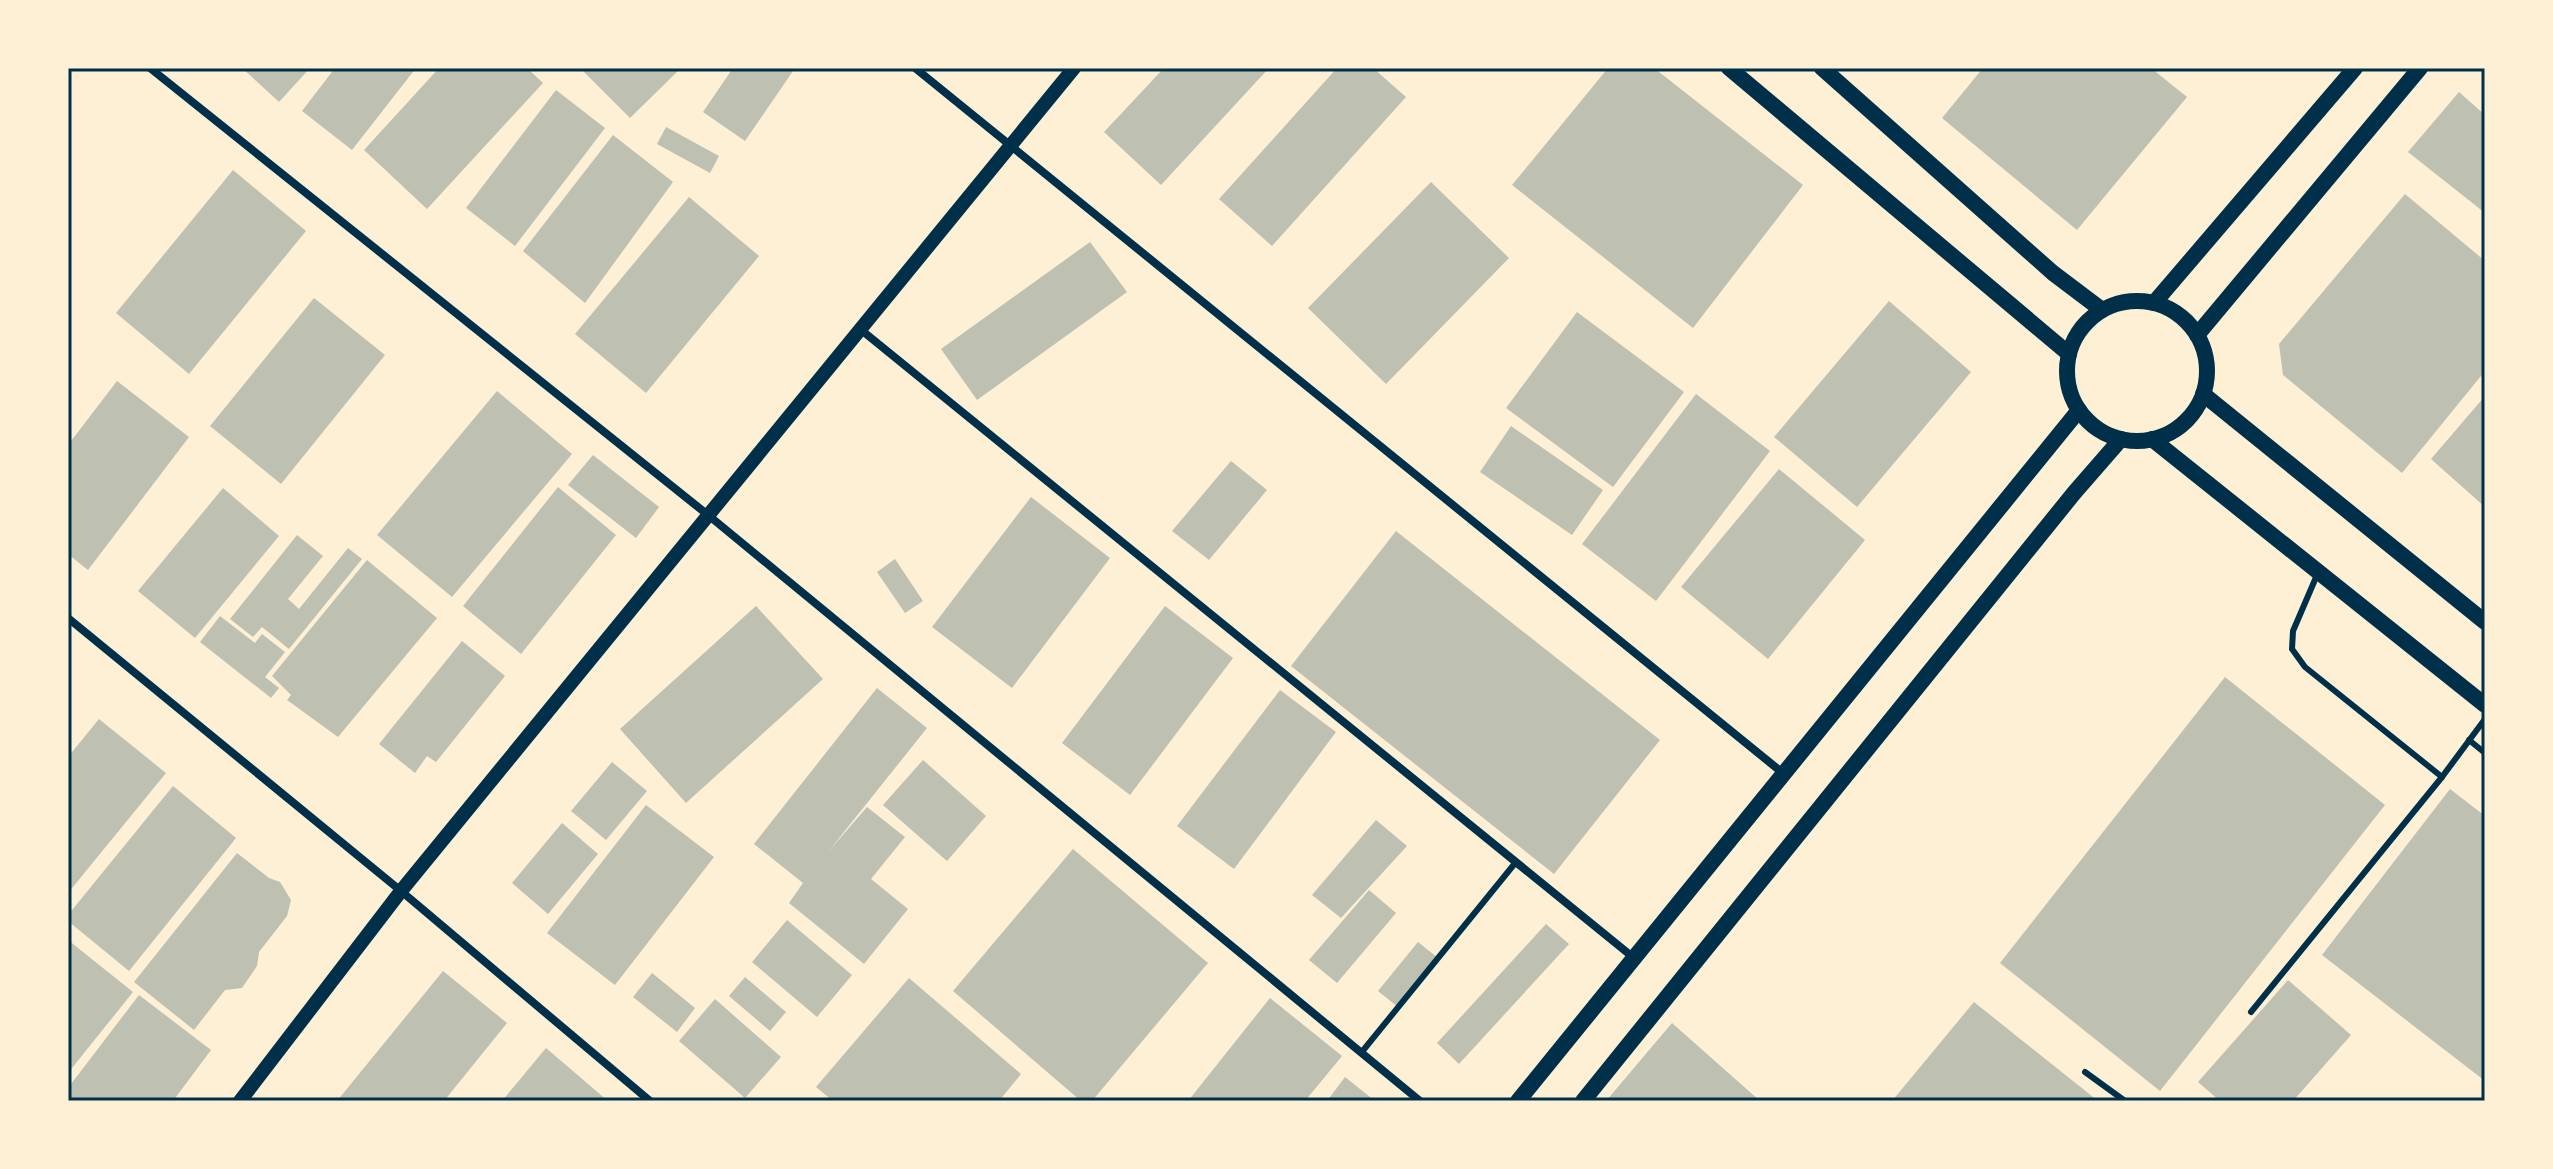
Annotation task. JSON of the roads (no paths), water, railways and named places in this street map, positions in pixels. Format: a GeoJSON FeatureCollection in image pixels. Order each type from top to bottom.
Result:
{"type":"FeatureCollection","features":[{"type":"Feature","properties":{"kind":"main road"},"geometry":{"type":"LineString","coordinates":[[1729,68],[2069,354]]}},
{"type":"Feature","properties":{"kind":"main road"},"geometry":{"type":"LineString","coordinates":[[1822,68],[2053,273],[2102,310]]}},
{"type":"Feature","properties":{"kind":"main road"},"geometry":{"type":"LineString","coordinates":[[2154,303],[2355,68]]}},
{"type":"Feature","properties":{"kind":"main road"},"geometry":{"type":"LineString","coordinates":[[2197,335],[2420,68]]}},
{"type":"Feature","properties":{"kind":"main road"},"geometry":{"type":"LineString","coordinates":[[2127,301],[2154,303],[2185,321],[2197,335],[2207,374],[2203,394],[2192,415],[2174,431],[2152,439],[2121,439],[2091,424],[2079,410],[2067,374],[2069,354],[2075,337],[2102,310],[2127,301]]}},
{"type":"Feature","properties":{"kind":"main road"},"geometry":{"type":"LineString","coordinates":[[2203,394],[2485,622]]}},
{"type":"Feature","properties":{"kind":"main road"},"geometry":{"type":"LineString","coordinates":[[1518,1101],[2079,410]]}},
{"type":"Feature","properties":{"kind":"main road"},"geometry":{"type":"LineString","coordinates":[[1583,1101],[2074,493],[2121,439]]}},
{"type":"Feature","properties":{"kind":"main road"},"geometry":{"type":"LineString","coordinates":[[2152,439],[2485,705]]}},
{"type":"Feature","properties":{"kind":"street"},"geometry":{"type":"LineString","coordinates":[[150,68],[708,515],[1420,1101]]}},
{"type":"Feature","properties":{"kind":"street"},"geometry":{"type":"LineString","coordinates":[[915,68],[1784,775]]}},
{"type":"Feature","properties":{"kind":"street"},"geometry":{"type":"LineString","coordinates":[[240,1101],[401,891],[1074,68]]}},
{"type":"Feature","properties":{"kind":"street"},"geometry":{"type":"LineString","coordinates":[[860,329],[1634,958]]}},
{"type":"Feature","properties":{"kind":"street"},"geometry":{"type":"LineString","coordinates":[[68,618],[401,891],[650,1101]]}},
{"type":"Feature","properties":{"kind":"lane"},"geometry":{"type":"LineString","coordinates":[[2318,573],[2293,631],[2292,649],[2305,667],[2442,777]]}},
{"type":"Feature","properties":{"kind":"lane"},"geometry":{"type":"LineString","coordinates":[[2251,1012],[2442,777],[2485,719]]}},
{"type":"Feature","properties":{"kind":"lane"},"geometry":{"type":"LineString","coordinates":[[2469,740],[2485,753]]}},
{"type":"Feature","properties":{"kind":"lane"},"geometry":{"type":"LineString","coordinates":[[1361,1053],[1516,862]]}},
{"type":"Feature","properties":{"kind":"lane"},"geometry":{"type":"LineString","coordinates":[[2085,1072],[2125,1101]]}}]}
